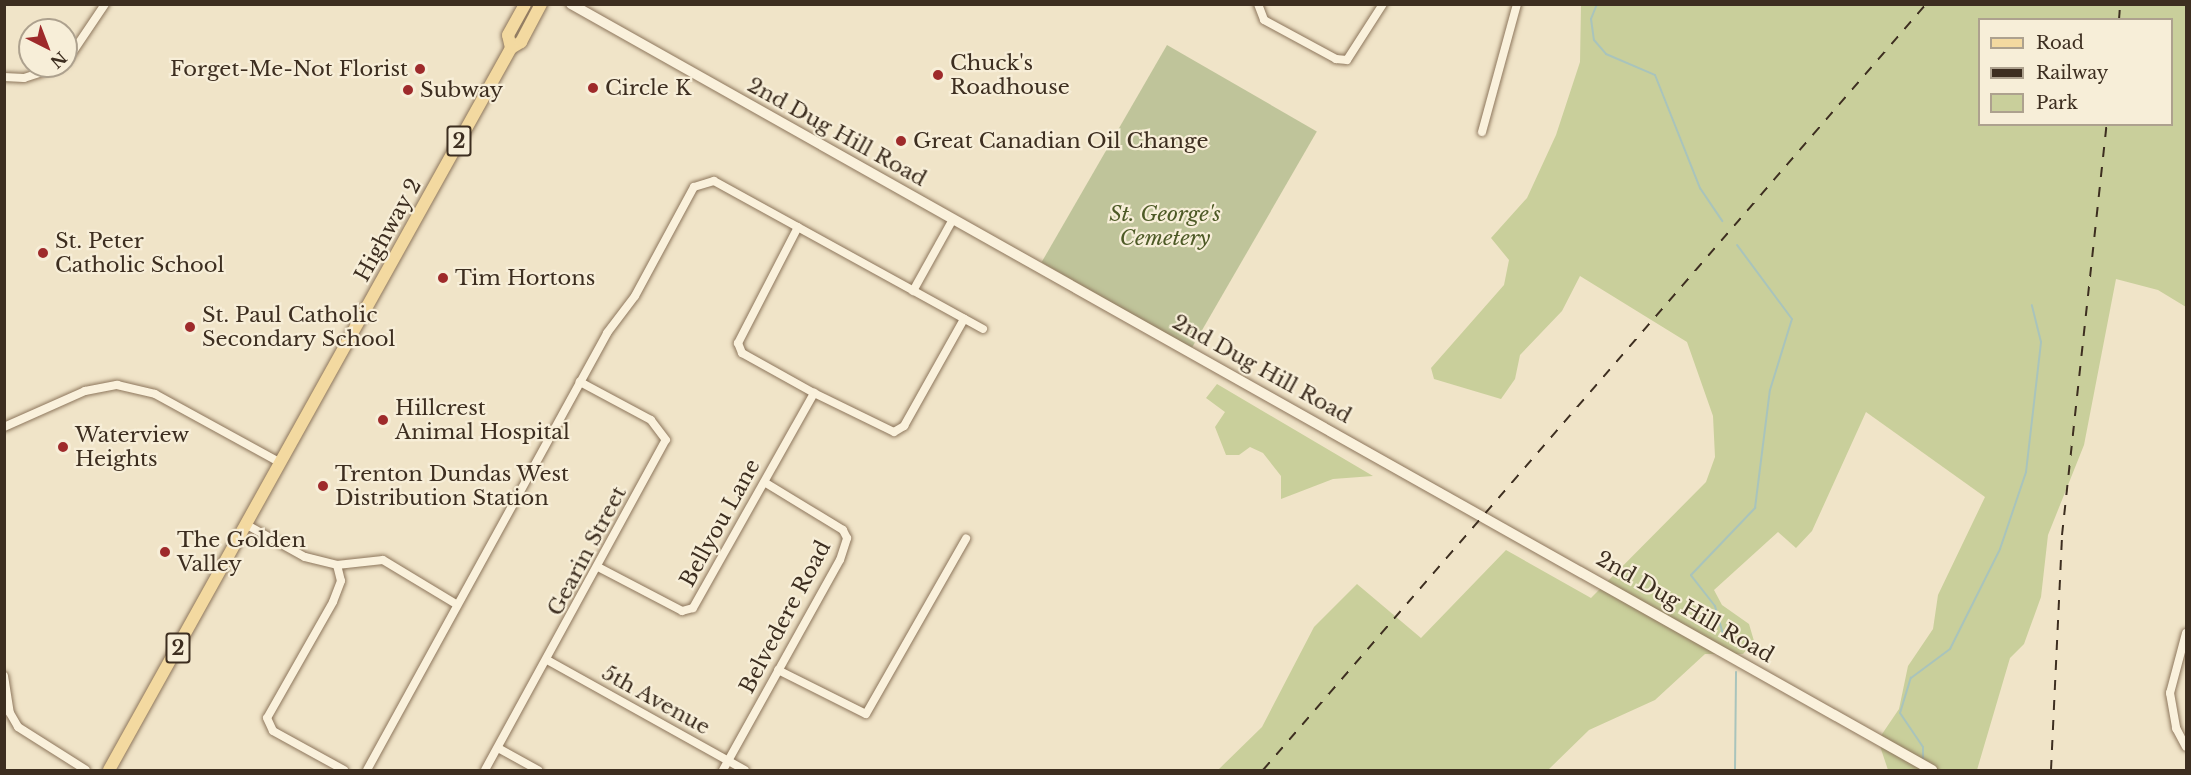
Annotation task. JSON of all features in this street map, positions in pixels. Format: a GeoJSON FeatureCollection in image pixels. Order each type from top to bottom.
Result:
{"type":"FeatureCollection","features":[{"type":"Feature","properties":{"kind":"main road","name":"Highway 2"},"geometry":{"type":"LineString","coordinates":[[511,48],[508,35],[525,4]]}},
{"type":"Feature","properties":{"kind":"main road","name":"Highway 2"},"geometry":{"type":"LineString","coordinates":[[281,464],[511,48],[521,42],[542,4]]}},
{"type":"Feature","properties":{"kind":"main road","name":"2"},"geometry":{"type":"LineString","coordinates":[[109,771],[281,464]]}},
{"type":"Feature","properties":{"kind":"street"},"geometry":{"type":"LineString","coordinates":[[78,44],[105,4]]}},
{"type":"Feature","properties":{"kind":"street","name":"2nd Dug Hill Road"},"geometry":{"type":"LineString","coordinates":[[571,4],[1932,771]]}},
{"type":"Feature","properties":{"kind":"street"},"geometry":{"type":"LineString","coordinates":[[1258,4],[1264,20],[1336,59],[1347,60],[1383,4]]}},
{"type":"Feature","properties":{"kind":"street"},"geometry":{"type":"LineString","coordinates":[[1482,132],[1517,4]]}},
{"type":"Feature","properties":{"kind":"street"},"geometry":{"type":"LineString","coordinates":[[368,771],[456,604],[580,382],[694,187],[714,181],[983,329]]}},
{"type":"Feature","properties":{"kind":"street"},"geometry":{"type":"LineString","coordinates":[[913,291],[953,219]]}},
{"type":"Feature","properties":{"kind":"street"},"geometry":{"type":"LineString","coordinates":[[798,227],[738,343],[742,353],[814,393],[894,432],[904,426],[964,319]]}},
{"type":"Feature","properties":{"kind":"street","name":"Gearin Street"},"geometry":{"type":"LineString","coordinates":[[485,771],[549,661],[666,440],[651,420],[580,382]]}},
{"type":"Feature","properties":{"kind":"street"},"geometry":{"type":"LineString","coordinates":[[4,427],[86,391],[117,385],[155,394],[281,464]]}},
{"type":"Feature","properties":{"kind":"street","name":"Bellyou Lane"},"geometry":{"type":"LineString","coordinates":[[598,567],[688,612],[814,393]]}},
{"type":"Feature","properties":{"kind":"street","name":"Belvedere Road"},"geometry":{"type":"LineString","coordinates":[[723,771],[847,538],[836,525],[764,482]]}},
{"type":"Feature","properties":{"kind":"street"},"geometry":{"type":"LineString","coordinates":[[247,525],[304,557],[337,565],[382,560],[456,604]]}},
{"type":"Feature","properties":{"kind":"street"},"geometry":{"type":"LineString","coordinates":[[778,670],[866,714],[966,539]]}},
{"type":"Feature","properties":{"kind":"street"},"geometry":{"type":"LineString","coordinates":[[337,565],[341,581],[333,602],[267,718],[273,731],[344,771]]}},
{"type":"Feature","properties":{"kind":"street"},"geometry":{"type":"LineString","coordinates":[[2187,633],[2170,693],[2176,728],[2187,747]]}},
{"type":"Feature","properties":{"kind":"street","name":"5th Avenue"},"geometry":{"type":"LineString","coordinates":[[549,661],[745,771]]}},
{"type":"Feature","properties":{"kind":"street"},"geometry":{"type":"LineString","coordinates":[[4,676],[10,713],[18,727],[86,771]]}},
{"type":"Feature","properties":{"kind":"street"},"geometry":{"type":"LineString","coordinates":[[498,748],[538,771]]}},
{"type":"Feature","properties":{"kind":"green space"},"geometry":{"type":"Polygon","coordinates":[[[1581,5],[2186,5],[2186,307],[2158,290],[2116,279],[2084,445],[2048,535],[2041,597],[2024,644],[2010,658],[1977,770],[1888,770],[1878,740],[1899,709],[1908,666],[1933,629],[1938,595],[1985,497],[1866,412],[1812,531],[1796,548],[1778,532],[1714,590],[1722,605],[1749,624],[1754,641],[1743,654],[1705,654],[1655,700],[1589,730],[1548,770],[1218,770],[1262,727],[1314,627],[1357,584],[1421,638],[1506,550],[1591,598],[1706,482],[1715,457],[1713,416],[1687,342],[1580,276],[1562,311],[1520,355],[1515,379],[1501,399],[1434,379],[1431,368],[1504,285],[1509,260],[1491,238],[1527,198],[1556,135],[1580,62],[1581,5]]]}},
{"type":"Feature","properties":{"kind":"green space","name":"St. George's Cemetery"},"geometry":{"type":"Polygon","coordinates":[[[1167,45],[1317,132],[1191,349],[1042,262],[1167,45]]]}},
{"type":"Feature","properties":{"kind":"green space"},"geometry":{"type":"Polygon","coordinates":[[[1217,384],[1373,476],[1333,479],[1281,499],[1281,476],[1263,453],[1250,447],[1239,455],[1226,455],[1215,427],[1225,412],[1206,398],[1217,384]]]}},
{"type":"Feature","properties":{"kind":"waterway"},"geometry":{"type":"LineString","coordinates":[[1597,4],[1591,19],[1594,40],[1606,54],[1655,75],[1700,188],[1722,221]]}},
{"type":"Feature","properties":{"kind":"waterway"},"geometry":{"type":"LineString","coordinates":[[1723,634],[1715,606],[1691,575],[1755,508],[1770,390],[1792,319],[1737,245]]}},
{"type":"Feature","properties":{"kind":"waterway"},"geometry":{"type":"LineString","coordinates":[[1923,760],[1923,747],[1900,713],[1911,678],[1950,649],[2000,549],[2026,472],[2041,342],[2032,305]]}},
{"type":"Feature","properties":{"kind":"waterway"},"geometry":{"type":"LineString","coordinates":[[1735,770],[1736,672]]}},
{"type":"Feature","properties":{"kind":"railway"},"geometry":{"type":"LineString","coordinates":[[1263,770],[1926,4]]}},
{"type":"Feature","properties":{"kind":"railway"},"geometry":{"type":"LineString","coordinates":[[2119,18],[2120,4]]}},
{"type":"Feature","properties":{"kind":"railway"},"geometry":{"type":"LineString","coordinates":[[2051,770],[2062,535],[2107,126]]}},
{"type":"Feature","properties":{"kind":"place","name":"Forget-Me-Not Florist"},"geometry":{"type":"Point","coordinates":[420,69]}},
{"type":"Feature","properties":{"kind":"place","name":"Chuck's Roadhouse"},"geometry":{"type":"Point","coordinates":[938,75]}},
{"type":"Feature","properties":{"kind":"place","name":"Circle K"},"geometry":{"type":"Point","coordinates":[593,88]}},
{"type":"Feature","properties":{"kind":"place","name":"Subway"},"geometry":{"type":"Point","coordinates":[408,90]}},
{"type":"Feature","properties":{"kind":"place","name":"Great Canadian Oil Change"},"geometry":{"type":"Point","coordinates":[901,141]}},
{"type":"Feature","properties":{"kind":"place","name":"St. Peter Catholic School"},"geometry":{"type":"Point","coordinates":[43,253]}},
{"type":"Feature","properties":{"kind":"place","name":"Tim Hortons"},"geometry":{"type":"Point","coordinates":[443,278]}},
{"type":"Feature","properties":{"kind":"place","name":"St. Paul Catholic Secondary School"},"geometry":{"type":"Point","coordinates":[190,327]}},
{"type":"Feature","properties":{"kind":"place","name":"Hillcrest Animal Hospital"},"geometry":{"type":"Point","coordinates":[383,420]}},
{"type":"Feature","properties":{"kind":"place","name":"Waterview Heights"},"geometry":{"type":"Point","coordinates":[63,447]}},
{"type":"Feature","properties":{"kind":"place","name":"Trenton Dundas West Distribution Station"},"geometry":{"type":"Point","coordinates":[323,486]}},
{"type":"Feature","properties":{"kind":"place","name":"The Golden Valley"},"geometry":{"type":"Point","coordinates":[165,552]}}]}
